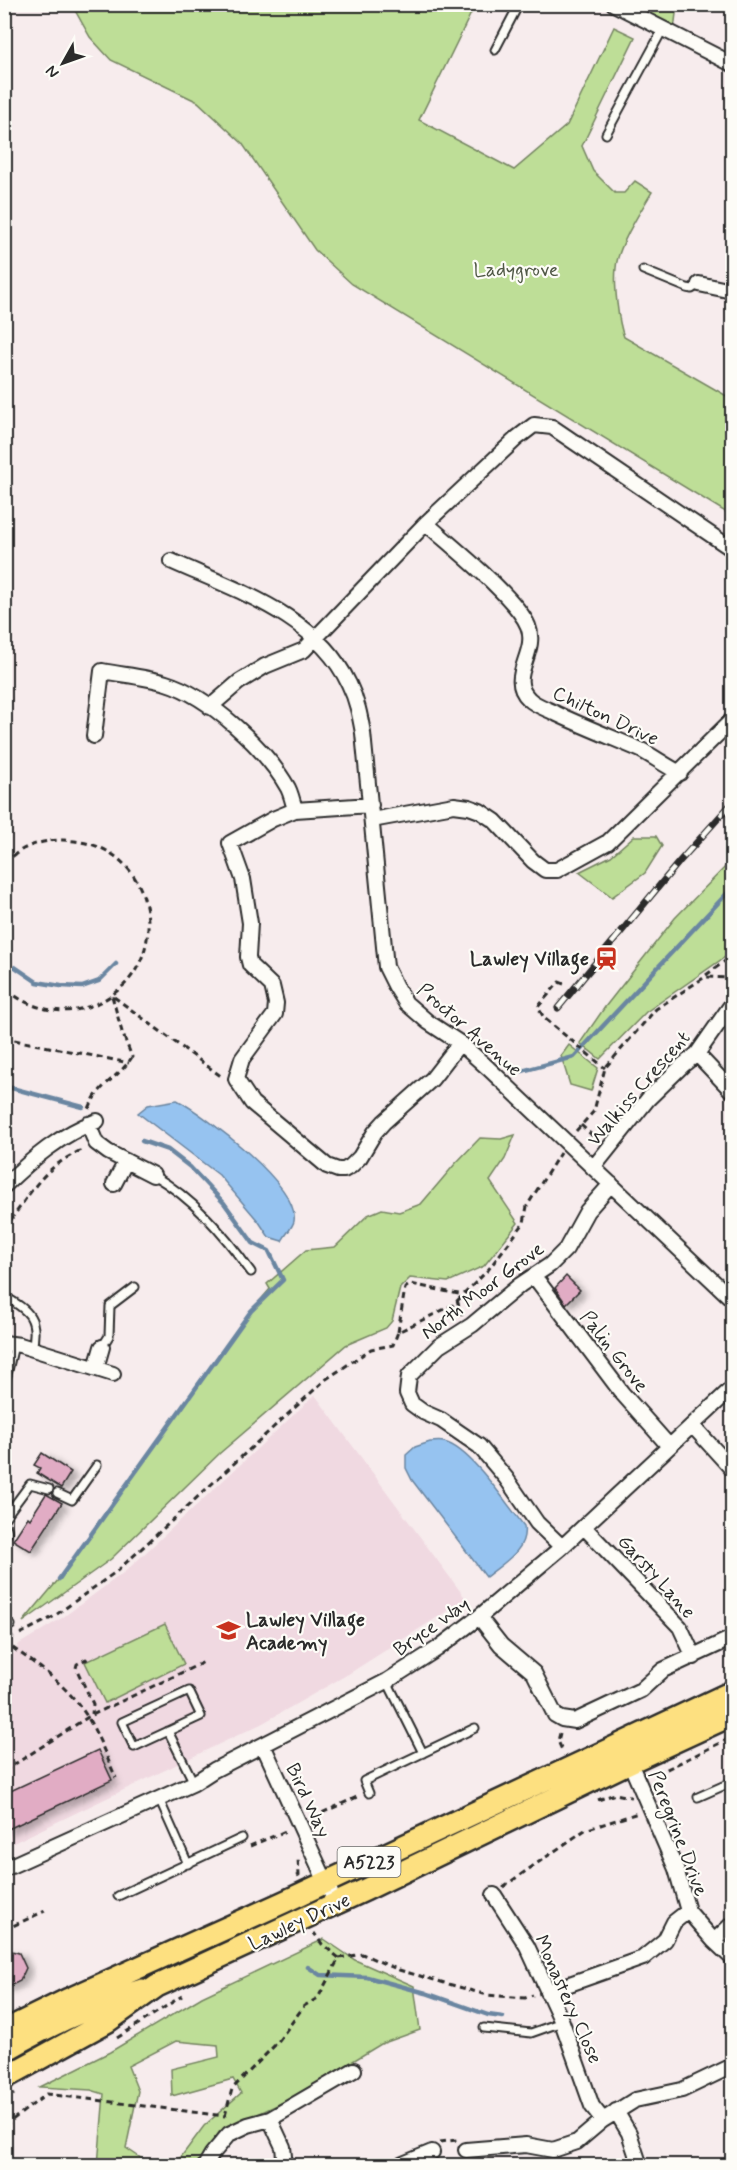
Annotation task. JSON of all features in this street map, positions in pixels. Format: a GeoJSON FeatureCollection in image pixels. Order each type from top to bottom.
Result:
{"type":"FeatureCollection","features":[{"type":"Feature","properties":{"kind":"main road","name":"Lawley Drive"},"geometry":{"type":"LineString","coordinates":[[10,2086],[157,1986],[336,1904],[626,1753],[732,1692]]}},
{"type":"Feature","properties":{"kind":"main road","name":"Lawley Drive"},"geometry":{"type":"LineString","coordinates":[[4,2031],[326,1882],[626,1753],[732,1715]]}},
{"type":"Feature","properties":{"kind":"main road"},"geometry":{"type":"LineString","coordinates":[[4,2051],[95,2007],[157,1986]]}},
{"type":"Feature","properties":{"kind":"street"},"geometry":{"type":"LineString","coordinates":[[614,4],[732,64]]}},
{"type":"Feature","properties":{"kind":"street"},"geometry":{"type":"LineString","coordinates":[[699,284],[732,291]]}},
{"type":"Feature","properties":{"kind":"street"},"geometry":{"type":"LineString","coordinates":[[210,707],[239,682],[265,666],[304,650],[426,522],[534,425],[552,427],[732,549]]}},
{"type":"Feature","properties":{"kind":"street","name":"Chilton Drive"},"geometry":{"type":"LineString","coordinates":[[426,522],[502,593],[527,623],[532,637],[531,646],[520,680],[523,691],[529,699],[572,721],[643,752],[680,773]]}},
{"type":"Feature","properties":{"kind":"street","name":"Proctor Avenue"},"geometry":{"type":"LineString","coordinates":[[171,561],[269,606],[301,626],[316,639],[349,683],[358,707],[363,733],[386,966],[406,1003],[428,1022],[460,1043],[732,1299]]}},
{"type":"Feature","properties":{"kind":"street"},"geometry":{"type":"LineString","coordinates":[[94,736],[102,671],[166,683],[210,707],[254,743],[279,773],[289,790],[296,810]]}},
{"type":"Feature","properties":{"kind":"street"},"geometry":{"type":"LineString","coordinates":[[372,820],[454,806],[469,807],[495,821],[533,861],[545,870],[557,870],[608,842],[732,720]]}},
{"type":"Feature","properties":{"kind":"street"},"geometry":{"type":"LineString","coordinates":[[371,805],[296,810],[266,822],[230,843],[243,879],[250,922],[248,957],[250,965],[272,986],[276,1003],[275,1014],[242,1059],[236,1078],[252,1104],[327,1166],[344,1170],[360,1157],[384,1122],[432,1079],[460,1043]]}},
{"type":"Feature","properties":{"kind":"street","name":"Walkiss Crescent"},"geometry":{"type":"LineString","coordinates":[[593,1168],[648,1099],[697,1054],[732,1004]]}},
{"type":"Feature","properties":{"kind":"street"},"geometry":{"type":"LineString","coordinates":[[697,1054],[732,1090]]}},
{"type":"Feature","properties":{"kind":"street"},"geometry":{"type":"LineString","coordinates":[[4,1186],[40,1153],[92,1123],[96,1143],[108,1152],[153,1175]]}},
{"type":"Feature","properties":{"kind":"street"},"geometry":{"type":"LineString","coordinates":[[114,1184],[126,1161]]}},
{"type":"Feature","properties":{"kind":"street","name":"North Moor Grove"},"geometry":{"type":"LineString","coordinates":[[562,1547],[537,1523],[506,1478],[479,1446],[441,1420],[412,1404],[407,1393],[409,1376],[439,1346],[472,1325],[520,1285],[550,1266],[566,1249],[587,1211],[611,1184]]}},
{"type":"Feature","properties":{"kind":"street","name":"Palin Grove"},"geometry":{"type":"LineString","coordinates":[[534,1276],[622,1393],[669,1446]]}},
{"type":"Feature","properties":{"kind":"street"},"geometry":{"type":"LineString","coordinates":[[9,1344],[113,1374]]}},
{"type":"Feature","properties":{"kind":"street"},"geometry":{"type":"LineString","coordinates":[[96,1368],[102,1347]]}},
{"type":"Feature","properties":{"kind":"street","name":"Bryce Way"},"geometry":{"type":"LineString","coordinates":[[4,1869],[194,1783],[214,1770],[387,1681],[436,1649],[479,1617],[562,1547],[732,1388]]}},
{"type":"Feature","properties":{"kind":"street"},"geometry":{"type":"LineString","coordinates":[[693,1426],[732,1469]]}},
{"type":"Feature","properties":{"kind":"street","name":"Garsty Lane"},"geometry":{"type":"LineString","coordinates":[[584,1527],[680,1627],[694,1657]]}},
{"type":"Feature","properties":{"kind":"street"},"geometry":{"type":"LineString","coordinates":[[479,1617],[501,1645],[534,1673],[553,1712],[558,1718],[565,1720],[575,1720],[641,1690],[663,1670],[732,1638]]}},
{"type":"Feature","properties":{"kind":"street","name":"Bird Way"},"geometry":{"type":"LineString","coordinates":[[263,1745],[336,1904]]}},
{"type":"Feature","properties":{"kind":"street","name":"Peregrine Drive"},"geometry":{"type":"LineString","coordinates":[[626,1753],[676,1869],[688,1911],[732,1958]]}},
{"type":"Feature","properties":{"kind":"street","name":"Monastery Close"},"geometry":{"type":"LineString","coordinates":[[494,1895],[527,1946],[562,2022],[592,2106],[603,2120]]}},
{"type":"Feature","properties":{"kind":"street"},"geometry":{"type":"LineString","coordinates":[[547,1990],[643,1958],[665,1940],[675,1922],[688,1911]]}},
{"type":"Feature","properties":{"kind":"street"},"geometry":{"type":"LineString","coordinates":[[714,1941],[732,1924]]}},
{"type":"Feature","properties":{"kind":"street"},"geometry":{"type":"LineString","coordinates":[[466,2150],[526,2145],[553,2150],[577,2142],[603,2120],[635,2100],[682,2090],[732,2066]]}},
{"type":"Feature","properties":{"kind":"street"},"geometry":{"type":"LineString","coordinates":[[205,2166],[212,2154],[230,2134],[270,2119],[354,2070]]}},
{"type":"Feature","properties":{"kind":"street"},"geometry":{"type":"LineString","coordinates":[[616,2112],[629,2133],[640,2166]]}},
{"type":"Feature","properties":{"kind":"street"},"geometry":{"type":"LineString","coordinates":[[270,2119],[283,2147],[285,2166]]}},
{"type":"Feature","properties":{"kind":"street"},"geometry":{"type":"LineString","coordinates":[[398,2166],[432,2152]]}},
{"type":"Feature","properties":{"kind":"lane"},"geometry":{"type":"LineString","coordinates":[[495,50],[519,4]]}},
{"type":"Feature","properties":{"kind":"lane"},"geometry":{"type":"LineString","coordinates":[[606,134],[663,29]]}},
{"type":"Feature","properties":{"kind":"lane"},"geometry":{"type":"LineString","coordinates":[[643,270],[687,288],[692,289],[699,284]]}},
{"type":"Feature","properties":{"kind":"lane"},"geometry":{"type":"LineString","coordinates":[[153,1175],[197,1206],[227,1238],[251,1272]]}},
{"type":"Feature","properties":{"kind":"lane"},"geometry":{"type":"LineString","coordinates":[[102,1347],[109,1336],[110,1306],[135,1287]]}},
{"type":"Feature","properties":{"kind":"lane"},"geometry":{"type":"LineString","coordinates":[[4,1296],[19,1305],[32,1317],[36,1333],[32,1349]]}},
{"type":"Feature","properties":{"kind":"lane"},"geometry":{"type":"LineString","coordinates":[[4,1388],[9,1344]]}},
{"type":"Feature","properties":{"kind":"lane"},"geometry":{"type":"LineString","coordinates":[[57,1493],[72,1500],[97,1465]]}},
{"type":"Feature","properties":{"kind":"lane"},"geometry":{"type":"LineString","coordinates":[[4,1519],[30,1484],[50,1489]]}},
{"type":"Feature","properties":{"kind":"lane"},"geometry":{"type":"LineString","coordinates":[[387,1681],[423,1753]]}},
{"type":"Feature","properties":{"kind":"lane"},"geometry":{"type":"LineString","coordinates":[[189,1691],[201,1716],[168,1731],[134,1747],[122,1722],[189,1691]]}},
{"type":"Feature","properties":{"kind":"lane"},"geometry":{"type":"LineString","coordinates":[[369,1792],[364,1781],[475,1728]]}},
{"type":"Feature","properties":{"kind":"lane"},"geometry":{"type":"LineString","coordinates":[[168,1731],[194,1783]]}},
{"type":"Feature","properties":{"kind":"lane"},"geometry":{"type":"LineString","coordinates":[[698,1797],[732,1782]]}},
{"type":"Feature","properties":{"kind":"lane"},"geometry":{"type":"LineString","coordinates":[[159,1799],[188,1864]]}},
{"type":"Feature","properties":{"kind":"lane"},"geometry":{"type":"LineString","coordinates":[[118,1896],[242,1838]]}},
{"type":"Feature","properties":{"kind":"lane"},"geometry":{"type":"LineString","coordinates":[[484,2028],[531,2033],[562,2022]]}},
{"type":"Feature","properties":{"kind":"path"},"geometry":{"type":"LineString","coordinates":[[4,863],[24,849],[51,840],[80,841],[107,851],[129,869],[143,894],[149,922],[146,951],[133,976],[112,996],[93,1006],[72,1011],[51,1010],[30,1004],[4,987]]}},
{"type":"Feature","properties":{"kind":"path"},"geometry":{"type":"LineString","coordinates":[[398,1332],[453,1305],[488,1270],[524,1223],[527,1206],[566,1142],[594,1111],[605,1068],[656,1009],[732,956]]}},
{"type":"Feature","properties":{"kind":"path"},"geometry":{"type":"LineString","coordinates":[[705,976],[727,978],[732,974]]}},
{"type":"Feature","properties":{"kind":"path"},"geometry":{"type":"LineString","coordinates":[[564,984],[559,982],[538,1007],[544,1018],[605,1068]]}},
{"type":"Feature","properties":{"kind":"path"},"geometry":{"type":"LineString","coordinates":[[92,1123],[89,1108],[97,1091],[119,1074],[132,1057],[112,996]]}},
{"type":"Feature","properties":{"kind":"path"},"geometry":{"type":"LineString","coordinates":[[112,996],[228,1082]]}},
{"type":"Feature","properties":{"kind":"path"},"geometry":{"type":"LineString","coordinates":[[4,1038],[129,1063]]}},
{"type":"Feature","properties":{"kind":"path"},"geometry":{"type":"LineString","coordinates":[[581,1125],[602,1144]]}},
{"type":"Feature","properties":{"kind":"path"},"geometry":{"type":"LineString","coordinates":[[4,1229],[23,1205],[29,1192],[47,1171],[68,1156],[96,1143]]}},
{"type":"Feature","properties":{"kind":"path"},"geometry":{"type":"LineString","coordinates":[[116,1778],[89,1716],[63,1687],[4,1642],[53,1617],[117,1570],[325,1380],[370,1349],[393,1345],[398,1332],[405,1288],[411,1284],[463,1295]]}},
{"type":"Feature","properties":{"kind":"path"},"geometry":{"type":"LineString","coordinates":[[87,1661],[86,1659],[80,1661],[76,1668],[93,1704],[89,1716]]}},
{"type":"Feature","properties":{"kind":"path"},"geometry":{"type":"LineString","coordinates":[[4,1771],[89,1716],[204,1662]]}},
{"type":"Feature","properties":{"kind":"path"},"geometry":{"type":"LineString","coordinates":[[656,1786],[660,1774],[665,1770],[732,1737]]}},
{"type":"Feature","properties":{"kind":"path"},"geometry":{"type":"LineString","coordinates":[[313,1817],[369,1792]]}},
{"type":"Feature","properties":{"kind":"path"},"geometry":{"type":"LineString","coordinates":[[591,1803],[615,1794],[629,1798]]}},
{"type":"Feature","properties":{"kind":"path"},"geometry":{"type":"LineString","coordinates":[[494,1895],[509,1882],[585,1830],[651,1807]]}},
{"type":"Feature","properties":{"kind":"path"},"geometry":{"type":"LineString","coordinates":[[242,1838],[246,1848],[289,1829]]}},
{"type":"Feature","properties":{"kind":"path"},"geometry":{"type":"LineString","coordinates":[[292,1879],[299,1875],[298,1859]]}},
{"type":"Feature","properties":{"kind":"path"},"geometry":{"type":"LineString","coordinates":[[4,1930],[45,1911]]}},
{"type":"Feature","properties":{"kind":"path"},"geometry":{"type":"LineString","coordinates":[[306,1936],[321,1929]]}},
{"type":"Feature","properties":{"kind":"path"},"geometry":{"type":"LineString","coordinates":[[314,1932],[322,1944],[339,1958],[362,1954],[399,1970],[487,1995],[525,1998],[547,1990]]}},
{"type":"Feature","properties":{"kind":"path"},"geometry":{"type":"LineString","coordinates":[[225,2116],[232,2089],[277,2043],[304,2006],[318,1998],[339,1958]]}},
{"type":"Feature","properties":{"kind":"path"},"geometry":{"type":"LineString","coordinates":[[112,2041],[190,1990]]}},
{"type":"Feature","properties":{"kind":"path"},"geometry":{"type":"LineString","coordinates":[[4,2102],[10,2086]]}},
{"type":"Feature","properties":{"kind":"path"},"geometry":{"type":"LineString","coordinates":[[4,2126],[47,2094],[225,2116],[240,2129]]}},
{"type":"Feature","properties":{"kind":"path"},"geometry":{"type":"LineString","coordinates":[[432,2152],[439,2142],[459,2139],[466,2150]]}},
{"type":"Feature","properties":{"kind":"shaded area","name":"Lawley Village Academy"},"geometry":{"type":"Polygon","coordinates":[[[315,1395],[466,1599],[350,1673],[263,1723],[5,1847],[5,1670],[19,1644],[62,1618],[127,1570],[315,1395]]]}},
{"type":"Feature","properties":{"kind":"green space","name":"Ladygrove"},"geometry":{"type":"Polygon","coordinates":[[[72,5],[475,5],[419,120],[514,170],[567,125],[614,27],[635,37],[582,146],[593,171],[615,193],[624,193],[635,181],[652,192],[630,229],[617,260],[616,293],[622,330],[624,337],[732,399],[732,516],[352,284],[315,250],[242,143],[198,102],[111,60],[90,37],[72,5]]]}},
{"type":"Feature","properties":{"kind":"green space"},"geometry":{"type":"Polygon","coordinates":[[[622,5],[677,5],[674,30],[622,5]]]}},
{"type":"Feature","properties":{"kind":"green space"},"geometry":{"type":"Polygon","coordinates":[[[634,836],[656,836],[662,846],[645,873],[612,897],[579,872],[611,856],[634,836]]]}},
{"type":"Feature","properties":{"kind":"green space"},"geometry":{"type":"Polygon","coordinates":[[[732,860],[732,952],[646,1012],[600,1059],[580,1043],[605,1007],[675,918],[732,860]]]}},
{"type":"Feature","properties":{"kind":"green space"},"geometry":{"type":"Polygon","coordinates":[[[569,1045],[598,1068],[591,1091],[570,1085],[561,1056],[569,1045]]]}},
{"type":"Feature","properties":{"kind":"green space"},"geometry":{"type":"Polygon","coordinates":[[[515,1135],[505,1159],[490,1181],[518,1223],[484,1266],[448,1282],[410,1278],[400,1288],[392,1321],[386,1328],[346,1345],[220,1453],[111,1559],[23,1622],[59,1579],[251,1311],[270,1289],[267,1284],[306,1250],[335,1247],[368,1215],[382,1209],[399,1212],[421,1204],[480,1138],[501,1139],[515,1135]]]}},
{"type":"Feature","properties":{"kind":"green space"},"geometry":{"type":"Polygon","coordinates":[[[165,1624],[184,1664],[105,1703],[85,1662],[165,1624]]]}},
{"type":"Feature","properties":{"kind":"green space"},"geometry":{"type":"Polygon","coordinates":[[[324,1939],[355,1960],[414,1986],[420,2030],[381,2044],[290,2099],[219,2132],[201,2165],[175,2165],[204,2126],[241,2093],[233,2079],[172,2096],[171,2069],[219,2057],[218,2045],[176,2041],[128,2066],[138,2091],[126,2148],[151,2165],[98,2165],[104,2094],[91,2090],[40,2087],[110,2052],[202,1997],[324,1939]]]}},
{"type":"Feature","properties":{"kind":"water"},"geometry":{"type":"Polygon","coordinates":[[[177,1100],[228,1136],[267,1171],[282,1189],[292,1206],[294,1221],[282,1241],[269,1237],[219,1175],[138,1113],[148,1105],[177,1100]]]}},
{"type":"Feature","properties":{"kind":"water"},"geometry":{"type":"Polygon","coordinates":[[[430,1442],[444,1442],[454,1446],[465,1455],[487,1478],[524,1526],[524,1535],[518,1549],[486,1577],[412,1480],[406,1468],[406,1455],[415,1447],[430,1442]]]}},
{"type":"Feature","properties":{"kind":"building"},"geometry":{"type":"Polygon","coordinates":[[[566,1276],[580,1290],[566,1304],[555,1288],[566,1276]]]}},
{"type":"Feature","properties":{"kind":"building"},"geometry":{"type":"Polygon","coordinates":[[[42,1453],[71,1472],[61,1488],[37,1473],[40,1468],[34,1465],[42,1453]]]}},
{"type":"Feature","properties":{"kind":"building"},"geometry":{"type":"Polygon","coordinates":[[[46,1494],[62,1503],[31,1551],[13,1540],[46,1494]]]}},
{"type":"Feature","properties":{"kind":"building"},"geometry":{"type":"Polygon","coordinates":[[[98,1750],[112,1780],[4,1831],[4,1794],[98,1750]]]}},
{"type":"Feature","properties":{"kind":"building"},"geometry":{"type":"Polygon","coordinates":[[[4,1949],[19,1953],[26,1968],[20,1981],[4,1989],[4,1949]]]}},
{"type":"Feature","properties":{"kind":"waterway"},"geometry":{"type":"LineString","coordinates":[[522,1071],[574,1057],[732,888]]}},
{"type":"Feature","properties":{"kind":"waterway"},"geometry":{"type":"LineString","coordinates":[[15,967],[37,982],[82,987],[99,981],[116,964]]}},
{"type":"Feature","properties":{"kind":"waterway"},"geometry":{"type":"LineString","coordinates":[[4,1086],[83,1107]]}},
{"type":"Feature","properties":{"kind":"waterway"},"geometry":{"type":"LineString","coordinates":[[59,1579],[251,1311],[283,1280],[269,1251],[253,1243],[224,1203],[190,1167],[168,1150],[142,1141]]}},
{"type":"Feature","properties":{"kind":"waterway"},"geometry":{"type":"LineString","coordinates":[[308,1967],[320,1975],[367,1977],[426,1993],[488,2015],[503,2017]]}},
{"type":"Feature","properties":{"kind":"railway"},"geometry":{"type":"LineString","coordinates":[[558,1008],[679,862],[732,803]]}},
{"type":"Feature","properties":{"kind":"place","name":"Lawley Village"},"geometry":{"type":"Point","coordinates":[607,958]}},
{"type":"Feature","properties":{"kind":"place","name":"Lawley Village Academy"},"geometry":{"type":"Point","coordinates":[228,1631]}}]}
